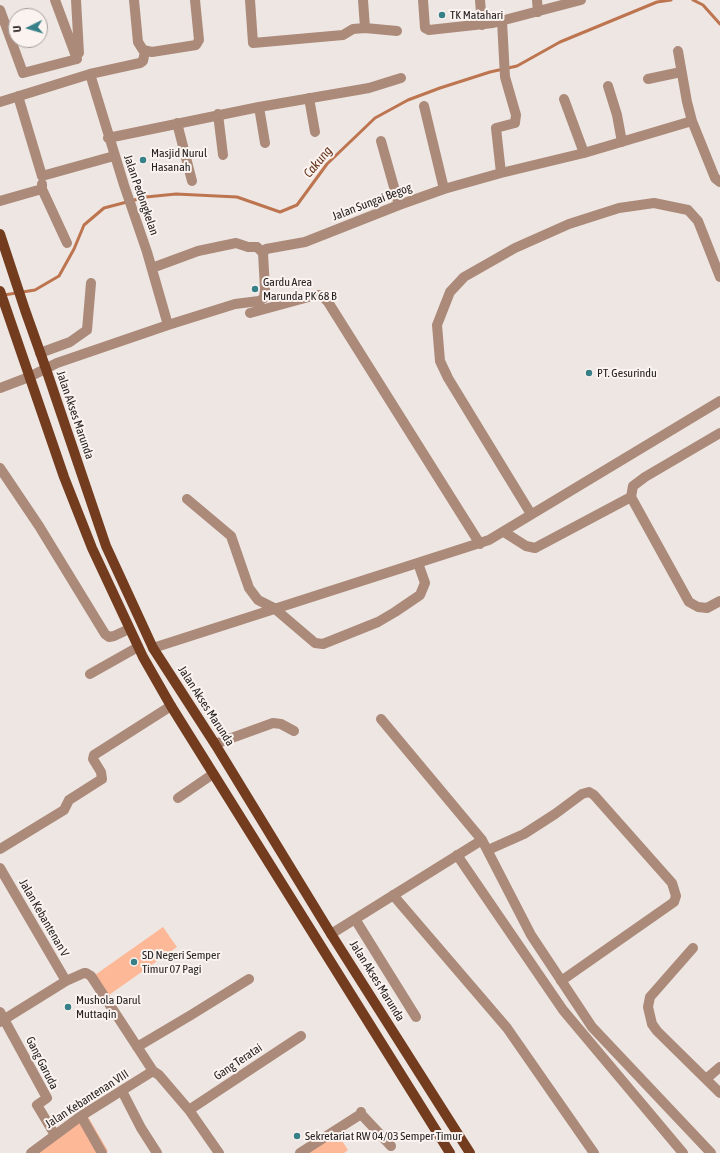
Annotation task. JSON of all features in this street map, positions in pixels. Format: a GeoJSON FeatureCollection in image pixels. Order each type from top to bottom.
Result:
{"type":"FeatureCollection","features":[{"type":"Feature","properties":{"kind":"main road","name":"Jalan Akses Marunda"},"geometry":{"type":"LineString","coordinates":[[0,234],[106,546],[153,648],[215,744],[331,934],[470,1153]]}},
{"type":"Feature","properties":{"kind":"main road"},"geometry":{"type":"LineString","coordinates":[[0,291],[64,477],[86,534],[138,647],[171,706],[450,1153]]}},
{"type":"Feature","properties":{"kind":"street"},"geometry":{"type":"LineString","coordinates":[[55,0],[77,59]]}},
{"type":"Feature","properties":{"kind":"street"},"geometry":{"type":"LineString","coordinates":[[76,0],[79,55],[77,59]]}},
{"type":"Feature","properties":{"kind":"street"},"geometry":{"type":"LineString","coordinates":[[134,0],[138,42],[143,50],[152,52],[196,45],[199,40],[195,0]]}},
{"type":"Feature","properties":{"kind":"street"},"geometry":{"type":"LineString","coordinates":[[250,0],[253,43],[343,35],[353,29],[365,28],[397,31]]}},
{"type":"Feature","properties":{"kind":"street"},"geometry":{"type":"LineString","coordinates":[[363,0],[365,28]]}},
{"type":"Feature","properties":{"kind":"street"},"geometry":{"type":"LineString","coordinates":[[422,0],[425,28],[427,30],[482,25],[581,0]]}},
{"type":"Feature","properties":{"kind":"street"},"geometry":{"type":"LineString","coordinates":[[480,0],[482,25]]}},
{"type":"Feature","properties":{"kind":"street"},"geometry":{"type":"LineString","coordinates":[[537,0],[538,12]]}},
{"type":"Feature","properties":{"kind":"street"},"geometry":{"type":"LineString","coordinates":[[0,10],[23,73],[77,59]]}},
{"type":"Feature","properties":{"kind":"street"},"geometry":{"type":"LineString","coordinates":[[501,173],[496,128],[515,123],[516,114],[506,77],[502,21]]}},
{"type":"Feature","properties":{"kind":"street"},"geometry":{"type":"LineString","coordinates":[[678,51],[692,121],[715,178],[720,182]]}},
{"type":"Feature","properties":{"kind":"street"},"geometry":{"type":"LineString","coordinates":[[0,102],[90,74],[140,63],[143,61],[144,56]]}},
{"type":"Feature","properties":{"kind":"street"},"geometry":{"type":"LineString","coordinates":[[648,79],[681,72]]}},
{"type":"Feature","properties":{"kind":"street","name":"Jalan Pedongkelan"},"geometry":{"type":"LineString","coordinates":[[90,74],[108,138],[152,268],[168,325]]}},
{"type":"Feature","properties":{"kind":"street"},"geometry":{"type":"LineString","coordinates":[[108,138],[218,114],[369,88],[401,78]]}},
{"type":"Feature","properties":{"kind":"street"},"geometry":{"type":"LineString","coordinates":[[608,86],[617,115],[622,142]]}},
{"type":"Feature","properties":{"kind":"street"},"geometry":{"type":"LineString","coordinates":[[18,96],[42,176],[42,189],[66,243]]}},
{"type":"Feature","properties":{"kind":"street"},"geometry":{"type":"LineString","coordinates":[[309,98],[315,132]]}},
{"type":"Feature","properties":{"kind":"street"},"geometry":{"type":"LineString","coordinates":[[564,99],[584,153]]}},
{"type":"Feature","properties":{"kind":"street"},"geometry":{"type":"LineString","coordinates":[[424,106],[444,189]]}},
{"type":"Feature","properties":{"kind":"street"},"geometry":{"type":"LineString","coordinates":[[259,107],[265,143]]}},
{"type":"Feature","properties":{"kind":"street"},"geometry":{"type":"LineString","coordinates":[[218,114],[223,155]]}},
{"type":"Feature","properties":{"kind":"street","name":"Jalan Sungai Begog"},"geometry":{"type":"LineString","coordinates":[[263,253],[266,249],[305,242],[444,189],[501,173],[584,153],[692,121]]}},
{"type":"Feature","properties":{"kind":"street"},"geometry":{"type":"LineString","coordinates":[[177,123],[192,181]]}},
{"type":"Feature","properties":{"kind":"street"},"geometry":{"type":"LineString","coordinates":[[381,141],[399,205]]}},
{"type":"Feature","properties":{"kind":"street"},"geometry":{"type":"LineString","coordinates":[[42,176],[114,156]]}},
{"type":"Feature","properties":{"kind":"street"},"geometry":{"type":"LineString","coordinates":[[0,201],[42,189]]}},
{"type":"Feature","properties":{"kind":"street"},"geometry":{"type":"LineString","coordinates":[[531,514],[448,378],[440,361],[437,326],[450,292],[464,277],[515,248],[569,224],[619,208],[654,203],[688,210],[698,221],[720,277]]}},
{"type":"Feature","properties":{"kind":"street"},"geometry":{"type":"LineString","coordinates":[[0,388],[29,377],[57,363],[168,325],[235,304],[259,301],[264,298],[263,253],[257,247],[236,243],[198,251],[152,268]]}},
{"type":"Feature","properties":{"kind":"street"},"geometry":{"type":"LineString","coordinates":[[40,353],[70,342],[86,330],[91,284]]}},
{"type":"Feature","properties":{"kind":"street"},"geometry":{"type":"LineString","coordinates":[[250,313],[316,295],[321,295],[328,302],[480,544]]}},
{"type":"Feature","properties":{"kind":"street"},"geometry":{"type":"LineString","coordinates":[[153,648],[274,608],[480,544],[504,532],[531,514],[720,401]]}},
{"type":"Feature","properties":{"kind":"street"},"geometry":{"type":"LineString","coordinates":[[720,433],[645,477],[633,486],[631,497],[689,602],[698,607],[707,608],[720,601]]}},
{"type":"Feature","properties":{"kind":"street"},"geometry":{"type":"LineString","coordinates":[[0,468],[39,526],[105,634],[109,637],[114,636],[129,629]]}},
{"type":"Feature","properties":{"kind":"street"},"geometry":{"type":"LineString","coordinates":[[504,532],[526,546],[535,548],[631,497]]}},
{"type":"Feature","properties":{"kind":"street"},"geometry":{"type":"LineString","coordinates":[[187,499],[231,536],[249,588],[258,600],[274,608],[315,643],[323,644],[378,622],[420,595],[425,583],[418,563]]}},
{"type":"Feature","properties":{"kind":"street"},"geometry":{"type":"LineString","coordinates":[[90,674],[138,647]]}},
{"type":"Feature","properties":{"kind":"street"},"geometry":{"type":"LineString","coordinates":[[0,849],[64,810],[69,800],[102,779],[101,772],[93,759],[94,755],[171,706]]}},
{"type":"Feature","properties":{"kind":"street"},"geometry":{"type":"LineString","coordinates":[[381,718],[482,840],[531,935],[592,1027],[711,1153]]}},
{"type":"Feature","properties":{"kind":"street"},"geometry":{"type":"LineString","coordinates":[[215,744],[273,723],[281,724],[294,731]]}},
{"type":"Feature","properties":{"kind":"street"},"geometry":{"type":"LineString","coordinates":[[178,798],[213,774]]}},
{"type":"Feature","properties":{"kind":"street"},"geometry":{"type":"LineString","coordinates":[[488,850],[524,834],[582,794],[589,792],[594,795],[672,883],[676,896],[674,902],[561,980]]}},
{"type":"Feature","properties":{"kind":"street"},"geometry":{"type":"LineString","coordinates":[[331,934],[482,840]]}},
{"type":"Feature","properties":{"kind":"street"},"geometry":{"type":"LineString","coordinates":[[457,855],[563,1010],[683,1153]]}},
{"type":"Feature","properties":{"kind":"street","name":"Jalan Kebantenan V"},"geometry":{"type":"LineString","coordinates":[[0,868],[66,981]]}},
{"type":"Feature","properties":{"kind":"street"},"geometry":{"type":"LineString","coordinates":[[393,895],[507,1028],[594,1153]]}},
{"type":"Feature","properties":{"kind":"street"},"geometry":{"type":"LineString","coordinates":[[355,919],[416,1017]]}},
{"type":"Feature","properties":{"kind":"street"},"geometry":{"type":"LineString","coordinates":[[693,948],[650,997],[648,1008],[652,1024],[657,1031],[720,1093]]}},
{"type":"Feature","properties":{"kind":"street"},"geometry":{"type":"LineString","coordinates":[[2,1018],[66,981],[84,973],[89,974],[136,1047],[156,1073],[189,1110],[219,1153]]}},
{"type":"Feature","properties":{"kind":"street"},"geometry":{"type":"LineString","coordinates":[[136,1047],[249,980]]}},
{"type":"Feature","properties":{"kind":"street","name":"Gang Garuda"},"geometry":{"type":"LineString","coordinates":[[2,1018],[47,1098],[37,1105],[56,1135]]}},
{"type":"Feature","properties":{"kind":"street","name":"Gang Teratai"},"geometry":{"type":"LineString","coordinates":[[189,1110],[301,1036]]}},
{"type":"Feature","properties":{"kind":"street"},"geometry":{"type":"LineString","coordinates":[[706,1079],[720,1067]]}},
{"type":"Feature","properties":{"kind":"street","name":"Jalan Kebantenan VIII"},"geometry":{"type":"LineString","coordinates":[[31,1153],[81,1116],[156,1073]]}},
{"type":"Feature","properties":{"kind":"street"},"geometry":{"type":"LineString","coordinates":[[122,1092],[141,1128],[157,1153]]}},
{"type":"Feature","properties":{"kind":"street"},"geometry":{"type":"LineString","coordinates":[[300,1153],[361,1113],[391,1146]]}},
{"type":"Feature","properties":{"kind":"street"},"geometry":{"type":"LineString","coordinates":[[81,1116],[102,1153]]}},
{"type":"Feature","properties":{"kind":"shaded area"},"geometry":{"type":"Polygon","coordinates":[[[163,927],[177,947],[109,995],[95,975],[163,927]]]}},
{"type":"Feature","properties":{"kind":"shaded area"},"geometry":{"type":"Polygon","coordinates":[[[87,1115],[108,1151],[105,1153],[33,1153],[87,1115]]]}},
{"type":"Feature","properties":{"kind":"shaded area"},"geometry":{"type":"Polygon","coordinates":[[[337,1133],[348,1150],[344,1153],[307,1153],[337,1133]]]}},
{"type":"Feature","properties":{"kind":"waterway","name":"Cakung"},"geometry":{"type":"LineString","coordinates":[[4,295],[35,290],[59,276],[74,249],[84,225],[104,208],[146,197],[176,194],[237,197],[280,212],[297,205],[327,164],[375,118],[408,100],[490,72],[517,66],[560,42],[657,2],[671,0]]}},
{"type":"Feature","properties":{"kind":"waterway","name":"Cakung"},"geometry":{"type":"LineString","coordinates":[[693,0],[703,5],[720,24]]}},
{"type":"Feature","properties":{"kind":"place","name":"TK Matahari"},"geometry":{"type":"Point","coordinates":[442,15]}},
{"type":"Feature","properties":{"kind":"place","name":"Masjid Nurul Hasanah"},"geometry":{"type":"Point","coordinates":[143,160]}},
{"type":"Feature","properties":{"kind":"place","name":"Gardu Area Marunda PK 68 B"},"geometry":{"type":"Point","coordinates":[255,289]}},
{"type":"Feature","properties":{"kind":"place","name":"PT. Gesurindu"},"geometry":{"type":"Point","coordinates":[589,373]}},
{"type":"Feature","properties":{"kind":"place","name":"SD Negeri Semper Timur 07 Pagi"},"geometry":{"type":"Point","coordinates":[134,962]}},
{"type":"Feature","properties":{"kind":"place","name":"Mushola Darul Muttaqin"},"geometry":{"type":"Point","coordinates":[68,1007]}},
{"type":"Feature","properties":{"kind":"place","name":"Sekretariat RW 04/03 Semper Timur"},"geometry":{"type":"Point","coordinates":[297,1136]}}]}
